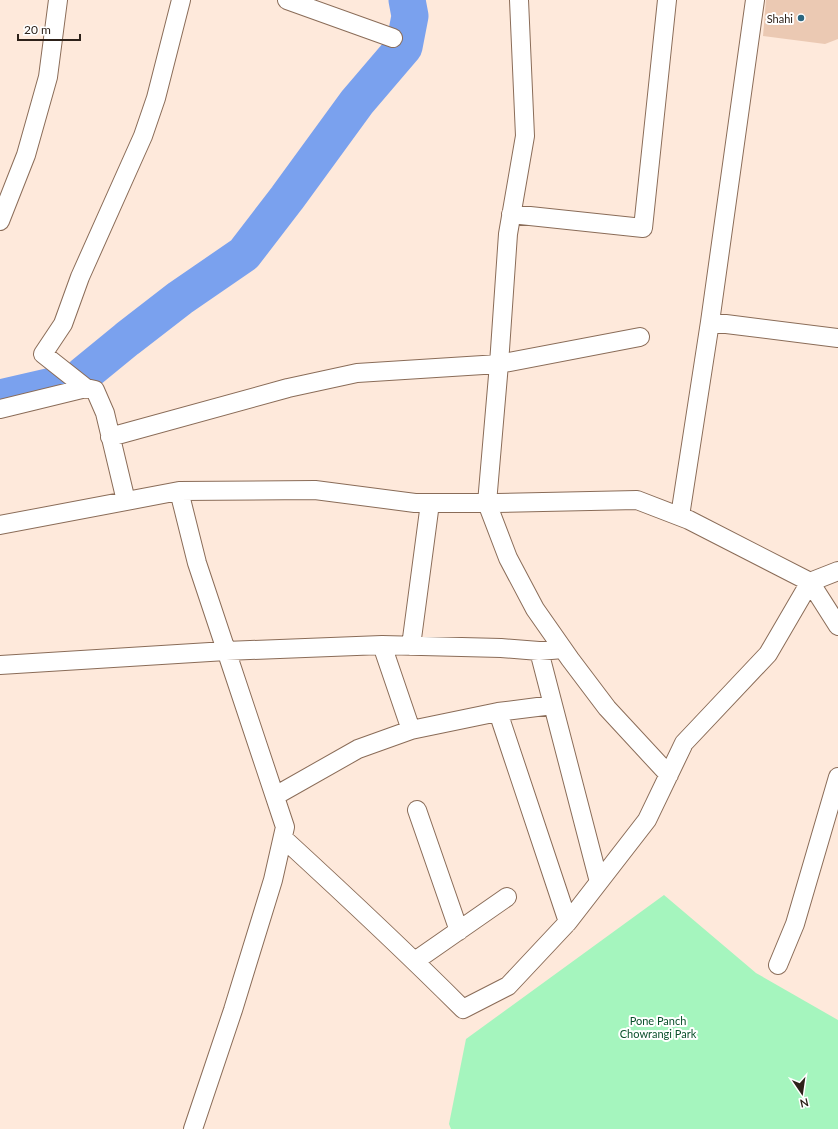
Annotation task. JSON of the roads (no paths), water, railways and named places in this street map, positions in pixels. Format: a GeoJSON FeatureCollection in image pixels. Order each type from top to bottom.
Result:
{"type":"FeatureCollection","features":[{"type":"Feature","properties":{"kind":"street"},"geometry":{"type":"LineString","coordinates":[[0,221],[26,155],[48,77],[58,0]]}},
{"type":"Feature","properties":{"kind":"street"},"geometry":{"type":"LineString","coordinates":[[126,501],[105,413],[95,390],[86,388],[43,354],[63,324],[80,278],[143,136],[156,98],[181,0]]}},
{"type":"Feature","properties":{"kind":"street"},"geometry":{"type":"LineString","coordinates":[[287,0],[393,38]]}},
{"type":"Feature","properties":{"kind":"street"},"geometry":{"type":"LineString","coordinates":[[519,0],[525,136],[508,234],[487,503],[508,558],[535,609],[607,708],[668,776]]}},
{"type":"Feature","properties":{"kind":"street"},"geometry":{"type":"LineString","coordinates":[[511,214],[643,228],[667,0]]}},
{"type":"Feature","properties":{"kind":"street"},"geometry":{"type":"LineString","coordinates":[[680,516],[710,322],[755,0]]}},
{"type":"Feature","properties":{"kind":"street"},"geometry":{"type":"LineString","coordinates":[[710,322],[838,338]]}},
{"type":"Feature","properties":{"kind":"street"},"geometry":{"type":"LineString","coordinates":[[110,437],[288,388],[357,373],[499,364],[640,337]]}},
{"type":"Feature","properties":{"kind":"street"},"geometry":{"type":"LineString","coordinates":[[0,409],[86,388]]}},
{"type":"Feature","properties":{"kind":"street"},"geometry":{"type":"LineString","coordinates":[[0,525],[179,491],[315,490],[430,503],[637,500],[689,520],[810,582],[838,626]]}},
{"type":"Feature","properties":{"kind":"street"},"geometry":{"type":"LineString","coordinates":[[179,491],[197,563],[285,827],[274,880],[233,1010],[193,1129]]}},
{"type":"Feature","properties":{"kind":"street"},"geometry":{"type":"LineString","coordinates":[[412,646],[430,503]]}},
{"type":"Feature","properties":{"kind":"street"},"geometry":{"type":"LineString","coordinates":[[283,838],[359,907],[463,1009],[508,986],[568,922],[647,820],[684,743],[768,654],[810,582],[838,571]]}},
{"type":"Feature","properties":{"kind":"street"},"geometry":{"type":"LineString","coordinates":[[0,666],[226,651],[382,645],[501,648],[538,651],[563,649]]}},
{"type":"Feature","properties":{"kind":"street"},"geometry":{"type":"LineString","coordinates":[[382,645],[411,730]]}},
{"type":"Feature","properties":{"kind":"street"},"geometry":{"type":"LineString","coordinates":[[538,651],[599,882]]}},
{"type":"Feature","properties":{"kind":"street"},"geometry":{"type":"LineString","coordinates":[[275,796],[358,749],[411,730],[498,712],[553,705]]}},
{"type":"Feature","properties":{"kind":"street"},"geometry":{"type":"LineString","coordinates":[[498,712],[568,922]]}},
{"type":"Feature","properties":{"kind":"street"},"geometry":{"type":"LineString","coordinates":[[778,965],[795,924],[838,777]]}},
{"type":"Feature","properties":{"kind":"street"},"geometry":{"type":"LineString","coordinates":[[417,810],[459,931]]}},
{"type":"Feature","properties":{"kind":"street"},"geometry":{"type":"LineString","coordinates":[[415,961],[507,898]]}},
{"type":"Feature","properties":{"kind":"waterway"},"geometry":{"type":"LineString","coordinates":[[83,375],[180,298],[244,254],[357,102],[404,47],[410,16],[407,0]]}},
{"type":"Feature","properties":{"kind":"waterway"},"geometry":{"type":"LineString","coordinates":[[0,398],[65,383]]}},
{"type":"Feature","properties":{"kind":"place","name":"Shahi"},"geometry":{"type":"Point","coordinates":[801,18]}},
{"type":"Feature","properties":{"kind":"park label","name":"Pone Panch Chowrangi Park"},"geometry":{"type":"Point","coordinates":[658,1026]}}]}
